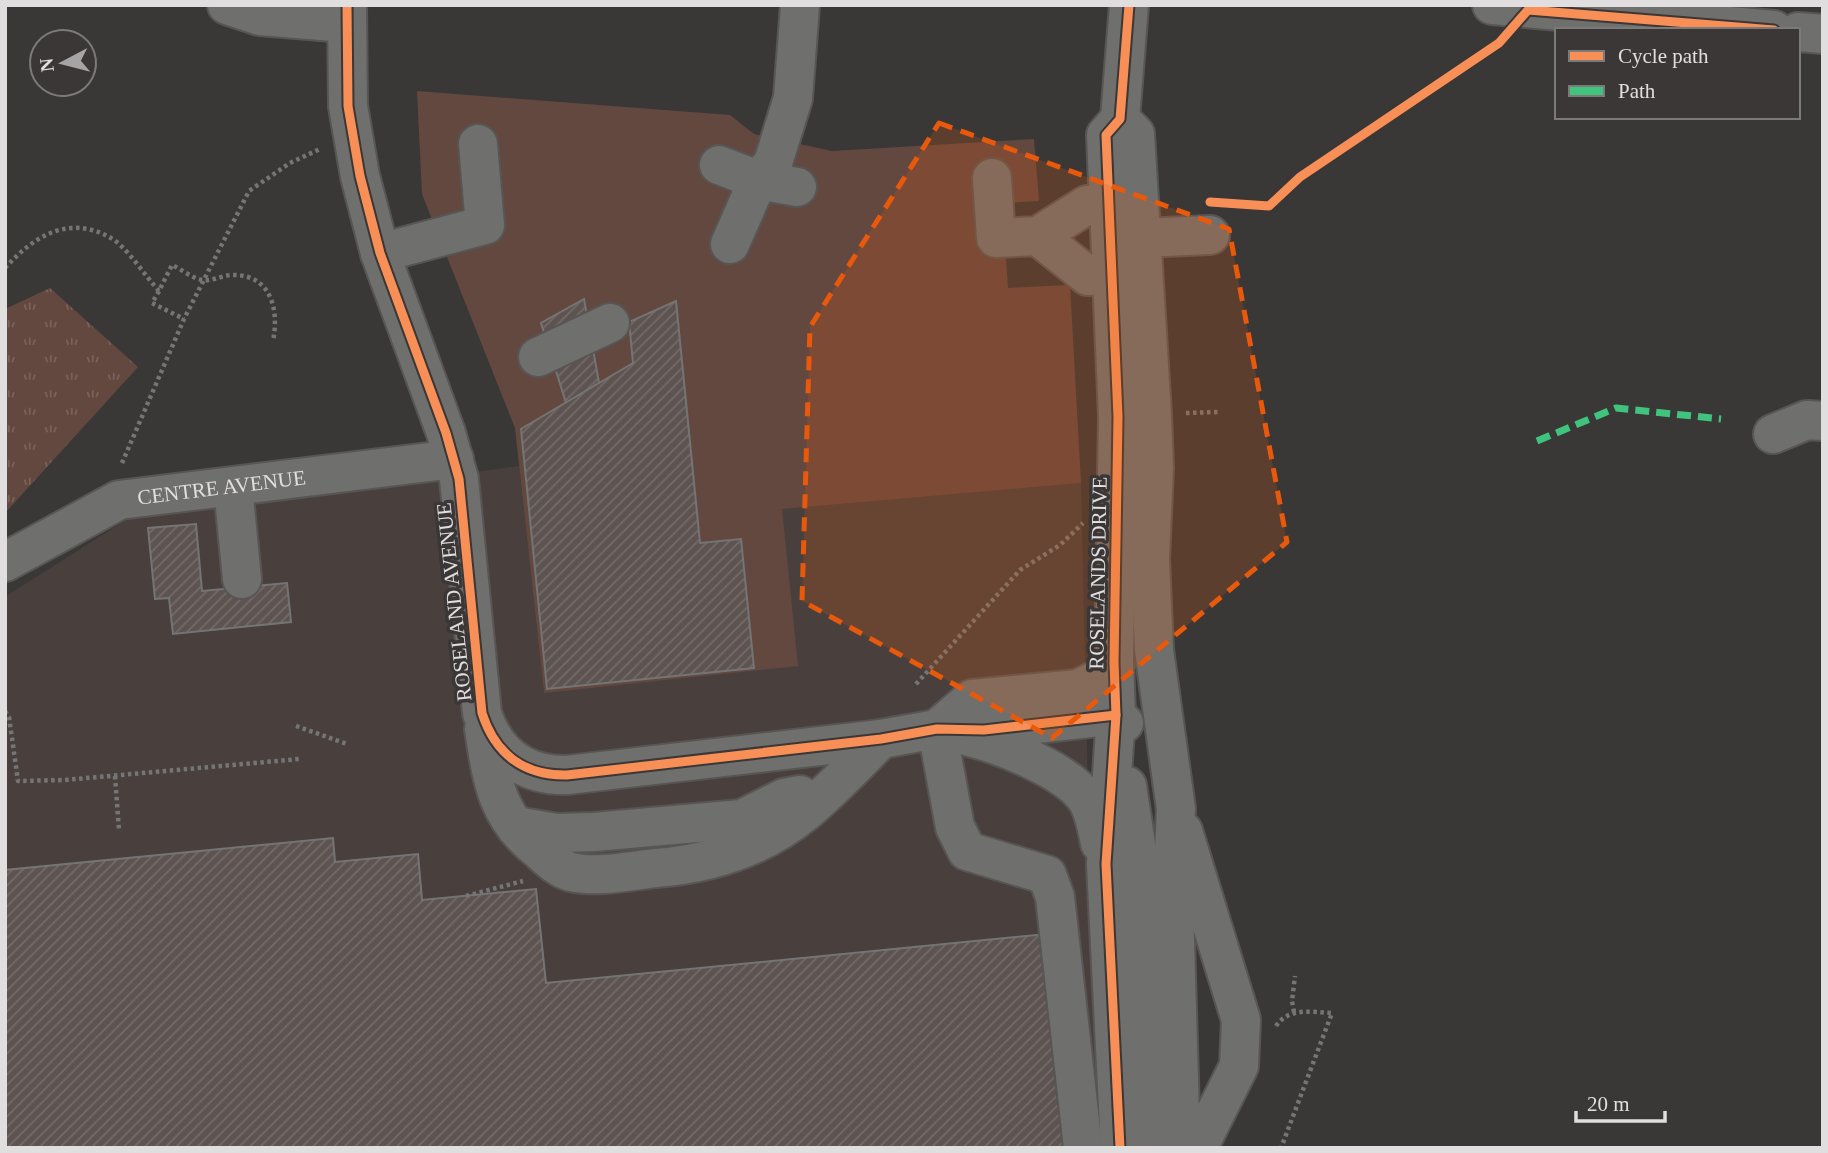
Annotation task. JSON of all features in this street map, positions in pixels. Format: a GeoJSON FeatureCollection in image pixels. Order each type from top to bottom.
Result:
{"type":"FeatureCollection","features":[{"type":"Feature","properties":{"kind":"street"},"geometry":{"type":"LineString","coordinates":[[227,5],[260,16],[346,14]]}},
{"type":"Feature","properties":{"kind":"street"},"geometry":{"type":"LineString","coordinates":[[730,244],[758,180],[773,163],[793,98],[800,5]]}},
{"type":"Feature","properties":{"kind":"street","name":"ROSELANDS DRIVE"},"geometry":{"type":"LineString","coordinates":[[1120,1148],[1106,864],[1116,715],[1114,662],[1118,417],[1106,135],[1120,119],[1129,5]]}},
{"type":"Feature","properties":{"kind":"street"},"geometry":{"type":"LineString","coordinates":[[1492,5],[1751,28]]}},
{"type":"Feature","properties":{"kind":"street","name":"ROSELAND AVENUE"},"geometry":{"type":"LineString","coordinates":[[346,14],[348,106],[354,144],[380,253],[454,459],[461,498],[482,713],[498,747],[512,760],[537,772],[567,775],[881,739],[937,729],[984,730],[1116,715]]}},
{"type":"Feature","properties":{"kind":"street"},"geometry":{"type":"LineString","coordinates":[[1800,32],[1823,34]]}},
{"type":"Feature","properties":{"kind":"street","name":"ROSELANDS DRIVE"},"geometry":{"type":"LineString","coordinates":[[1120,119],[1135,134],[1154,468],[1150,559],[1154,650],[1176,810],[1173,871],[1181,1148]]}},
{"type":"Feature","properties":{"kind":"street"},"geometry":{"type":"LineString","coordinates":[[380,253],[485,225],[478,144]]}},
{"type":"Feature","properties":{"kind":"street"},"geometry":{"type":"LineString","coordinates":[[719,165],[758,180],[797,187]]}},
{"type":"Feature","properties":{"kind":"street"},"geometry":{"type":"LineString","coordinates":[[992,178],[996,238],[1038,236],[1087,205],[1109,204]]}},
{"type":"Feature","properties":{"kind":"street"},"geometry":{"type":"LineString","coordinates":[[1141,238],[1210,235]]}},
{"type":"Feature","properties":{"kind":"street"},"geometry":{"type":"LineString","coordinates":[[1038,236],[1088,276],[1112,275]]}},
{"type":"Feature","properties":{"kind":"street"},"geometry":{"type":"LineString","coordinates":[[538,357],[610,323]]}},
{"type":"Feature","properties":{"kind":"street"},"geometry":{"type":"LineString","coordinates":[[1773,434],[1807,420],[1823,421]]}},
{"type":"Feature","properties":{"kind":"street","name":"CENTRE AVENUE"},"geometry":{"type":"LineString","coordinates":[[5,562],[119,500],[454,459]]}},
{"type":"Feature","properties":{"kind":"street"},"geometry":{"type":"LineString","coordinates":[[233,487],[242,579]]}},
{"type":"Feature","properties":{"kind":"street","name":"ROSELANDS DRIVE"},"geometry":{"type":"LineString","coordinates":[[1116,715],[1154,650]]}},
{"type":"Feature","properties":{"kind":"street"},"geometry":{"type":"LineString","coordinates":[[937,729],[972,699],[1078,689],[1100,678],[1114,662]]}},
{"type":"Feature","properties":{"kind":"street","name":"ROSELANDS DRIVE"},"geometry":{"type":"LineString","coordinates":[[1078,689],[1116,715],[1141,740],[1157,840],[1173,871]]}},
{"type":"Feature","properties":{"kind":"street"},"geometry":{"type":"LineString","coordinates":[[482,713],[493,786],[501,808],[515,827],[557,833],[742,819],[784,798],[829,789],[881,739]]}},
{"type":"Feature","properties":{"kind":"street"},"geometry":{"type":"LineString","coordinates":[[1116,715],[1144,896],[1154,1148]]}},
{"type":"Feature","properties":{"kind":"street"},"geometry":{"type":"LineString","coordinates":[[937,729],[994,743],[1076,788],[1087,799],[1106,864]]}},
{"type":"Feature","properties":{"kind":"street"},"geometry":{"type":"LineString","coordinates":[[937,729],[955,827],[967,851],[1047,875],[1051,886],[1061,932],[1083,1148]]}},
{"type":"Feature","properties":{"kind":"street"},"geometry":{"type":"LineString","coordinates":[[515,827],[512,809],[517,795],[540,780],[567,775]]}},
{"type":"Feature","properties":{"kind":"street"},"geometry":{"type":"LineString","coordinates":[[1176,810],[1208,905],[1241,1020],[1239,1066],[1198,1148]]}},
{"type":"Feature","properties":{"kind":"path"},"geometry":{"type":"LineString","coordinates":[[122,463],[184,319],[249,191],[290,163],[324,147]]}},
{"type":"Feature","properties":{"kind":"path"},"geometry":{"type":"LineString","coordinates":[[5,268],[47,232],[80,226],[113,238],[159,291]]}},
{"type":"Feature","properties":{"kind":"path"},"geometry":{"type":"LineString","coordinates":[[184,319],[152,303],[172,265],[203,280],[235,275],[250,278],[265,288],[277,315],[273,341]]}},
{"type":"Feature","properties":{"kind":"path"},"geometry":{"type":"LineString","coordinates":[[1184,413],[1219,412]]}},
{"type":"Feature","properties":{"kind":"path"},"geometry":{"type":"LineString","coordinates":[[916,684],[1020,569],[1060,545],[1086,520]]}},
{"type":"Feature","properties":{"kind":"path"},"geometry":{"type":"LineString","coordinates":[[5,711],[9,717],[18,781],[115,776],[299,760]]}},
{"type":"Feature","properties":{"kind":"path"},"geometry":{"type":"LineString","coordinates":[[296,726],[347,744]]}},
{"type":"Feature","properties":{"kind":"path"},"geometry":{"type":"LineString","coordinates":[[115,776],[119,830]]}},
{"type":"Feature","properties":{"kind":"path"},"geometry":{"type":"LineString","coordinates":[[466,896],[525,880]]}},
{"type":"Feature","properties":{"kind":"path"},"geometry":{"type":"LineString","coordinates":[[1294,1012],[1292,1001],[1296,976]]}},
{"type":"Feature","properties":{"kind":"path"},"geometry":{"type":"LineString","coordinates":[[1271,1033],[1281,1018],[1294,1012],[1332,1013],[1281,1148]]}},
{"type":"Feature","properties":{"kind":"highlighted area"},"geometry":{"type":"Polygon","coordinates":[[[939,123],[1229,229],[1287,542],[1052,738],[802,601],[810,327],[939,123]]]}},
{"type":"Feature","properties":{"kind":"shaded area"},"geometry":{"type":"Polygon","coordinates":[[[519,466],[544,692],[781,509],[1081,483],[1089,841],[1112,1148],[5,1148],[5,597],[126,520],[519,466]]]}},
{"type":"Feature","properties":{"kind":"green space"},"geometry":{"type":"Polygon","coordinates":[[[417,91],[730,115],[754,134],[832,151],[1034,139],[1039,201],[1002,203],[1008,288],[1070,285],[1081,483],[782,509],[798,666],[544,693],[515,428],[422,194],[417,91]]]}},
{"type":"Feature","properties":{"kind":"green space"},"geometry":{"type":"Polygon","coordinates":[[[50,288],[138,367],[5,513],[5,309],[50,288]]]}},
{"type":"Feature","properties":{"kind":"building"},"geometry":{"type":"Polygon","coordinates":[[[584,299],[599,383],[566,403],[541,323],[584,299]]]}},
{"type":"Feature","properties":{"kind":"building"},"geometry":{"type":"Polygon","coordinates":[[[676,301],[700,543],[741,539],[754,668],[547,689],[521,429],[633,363],[629,322],[676,301]]]}},
{"type":"Feature","properties":{"kind":"building"},"geometry":{"type":"Polygon","coordinates":[[[196,524],[202,591],[287,583],[291,622],[173,634],[169,598],[155,599],[148,528],[196,524]]]}},
{"type":"Feature","properties":{"kind":"building"},"geometry":{"type":"Polygon","coordinates":[[[333,838],[335,862],[418,854],[422,900],[536,889],[546,983],[1078,931],[1099,1148],[5,1148],[5,870],[333,838]]]}},
{"type":"Feature","properties":{"kind":"marked path"},"geometry":{"type":"LineString","coordinates":[[1537,441],[1616,408],[1721,419]]}},
{"type":"Feature","properties":{"kind":"cycle path"},"geometry":{"type":"LineString","coordinates":[[347,5],[348,106],[360,176],[380,253],[446,433],[459,479],[482,713],[503,751],[513,760],[537,772],[567,775],[881,739],[937,729],[984,730],[1116,715]]}},
{"type":"Feature","properties":{"kind":"cycle path"},"geometry":{"type":"LineString","coordinates":[[1120,1148],[1106,864],[1116,715],[1114,662],[1118,417],[1106,135],[1120,119],[1129,5]]}},
{"type":"Feature","properties":{"kind":"cycle path"},"geometry":{"type":"LineString","coordinates":[[1210,202],[1269,206],[1300,177],[1499,43],[1528,10],[1749,28]]}}]}
